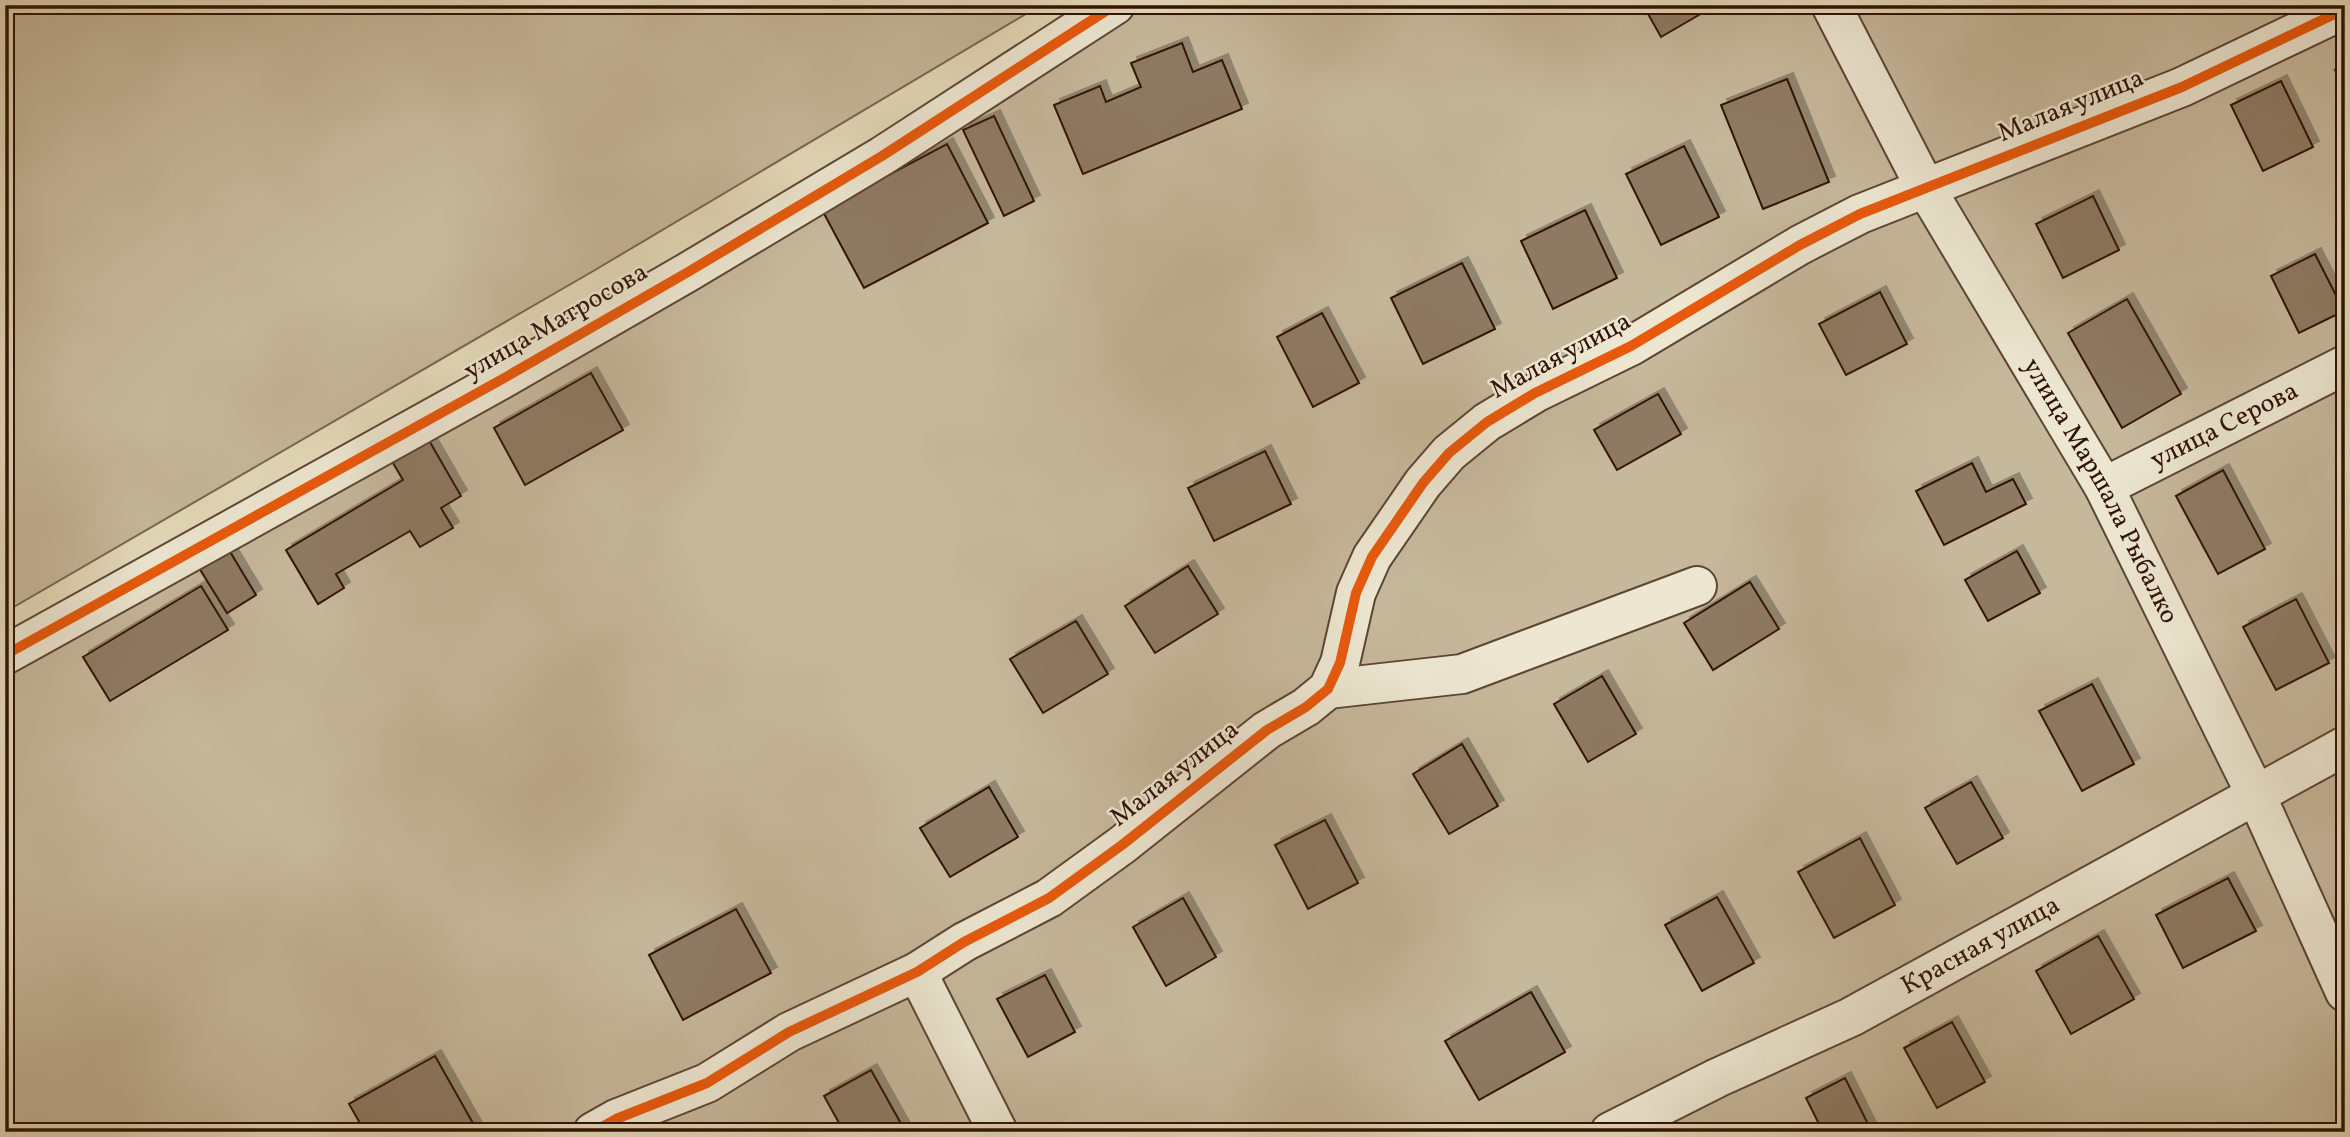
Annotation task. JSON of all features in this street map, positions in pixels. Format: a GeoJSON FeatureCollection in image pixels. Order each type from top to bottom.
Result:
{"type":"FeatureCollection","features":[{"type":"Feature","properties":{"kind":"street","name":"улица Матросова"},"geometry":{"type":"LineString","coordinates":[[5,655],[506,377],[688,272],[882,156],[1115,5]]}},
{"type":"Feature","properties":{"kind":"street","name":"улица Маршала Рыбалко"},"geometry":{"type":"LineString","coordinates":[[1831,5],[1925,187],[2104,487],[2256,794],[2345,992]]}},
{"type":"Feature","properties":{"kind":"street","name":"Малая улица"},"geometry":{"type":"LineString","coordinates":[[593,1132],[616,1119],[707,1083],[817,1017],[849,1005],[917,972],[964,942],[1049,898],[1268,730],[1306,707],[1328,689],[1340,663],[1356,593],[1372,557],[1423,482],[1449,453],[1487,422],[1535,393],[1631,346],[1810,239],[1925,187],[2182,87],[2345,9]]}},
{"type":"Feature","properties":{"kind":"street","name":"улица Серова"},"geometry":{"type":"LineString","coordinates":[[2104,487],[2345,365]]}},
{"type":"Feature","properties":{"kind":"street"},"geometry":{"type":"LineString","coordinates":[[1328,689],[1462,674],[1697,586]]}},
{"type":"Feature","properties":{"kind":"street","name":"Красная улица"},"geometry":{"type":"LineString","coordinates":[[1610,1132],[1717,1078],[1852,1017],[2345,746]]}},
{"type":"Feature","properties":{"kind":"street"},"geometry":{"type":"LineString","coordinates":[[917,972],[998,1132]]}},
{"type":"Feature","properties":{"kind":"shaded area"},"geometry":{"type":"Polygon","coordinates":[[[5,5],[1041,5],[595,270],[5,612],[5,5]]]}},
{"type":"Feature","properties":{"kind":"shaded area"},"geometry":{"type":"Polygon","coordinates":[[[1101,5],[2345,5],[2345,1132],[5,1132],[5,666],[1101,5]]]}},
{"type":"Feature","properties":{"kind":"building"},"geometry":{"type":"Polygon","coordinates":[[[1643,5],[1716,5],[1661,37],[1643,5]]]}},
{"type":"Feature","properties":{"kind":"building"},"geometry":{"type":"Polygon","coordinates":[[[1182,43],[1193,72],[1222,60],[1242,109],[1083,174],[1054,105],[1100,86],[1106,102],[1141,87],[1131,63],[1182,43]]]}},
{"type":"Feature","properties":{"kind":"building"},"geometry":{"type":"Polygon","coordinates":[[[2345,65],[2345,89],[2335,70],[2345,65]]]}},
{"type":"Feature","properties":{"kind":"building"},"geometry":{"type":"Polygon","coordinates":[[[1787,79],[1829,182],[1763,209],[1721,105],[1787,79]]]}},
{"type":"Feature","properties":{"kind":"building"},"geometry":{"type":"Polygon","coordinates":[[[2281,81],[2313,147],[2263,171],[2231,105],[2281,81]]]}},
{"type":"Feature","properties":{"kind":"building"},"geometry":{"type":"Polygon","coordinates":[[[994,116],[1034,201],[1004,216],[963,130],[994,116]]]}},
{"type":"Feature","properties":{"kind":"building"},"geometry":{"type":"Polygon","coordinates":[[[947,144],[988,223],[864,288],[822,210],[947,144]]]}},
{"type":"Feature","properties":{"kind":"building"},"geometry":{"type":"Polygon","coordinates":[[[1684,146],[1719,217],[1661,245],[1626,174],[1684,146]]]}},
{"type":"Feature","properties":{"kind":"building"},"geometry":{"type":"Polygon","coordinates":[[[2093,196],[2119,250],[2063,278],[2036,224],[2093,196]]]}},
{"type":"Feature","properties":{"kind":"building"},"geometry":{"type":"Polygon","coordinates":[[[1585,210],[1617,278],[1553,309],[1521,241],[1585,210]]]}},
{"type":"Feature","properties":{"kind":"building"},"geometry":{"type":"Polygon","coordinates":[[[2315,254],[2344,311],[2299,333],[2271,276],[2315,254]]]}},
{"type":"Feature","properties":{"kind":"building"},"geometry":{"type":"Polygon","coordinates":[[[1462,263],[1495,329],[1423,364],[1391,298],[1462,263]]]}},
{"type":"Feature","properties":{"kind":"building"},"geometry":{"type":"Polygon","coordinates":[[[1880,292],[1907,344],[1846,375],[1819,324],[1880,292]]]}},
{"type":"Feature","properties":{"kind":"building"},"geometry":{"type":"Polygon","coordinates":[[[2127,299],[2181,394],[2122,428],[2068,333],[2127,299]]]}},
{"type":"Feature","properties":{"kind":"building"},"geometry":{"type":"Polygon","coordinates":[[[1322,313],[1359,383],[1313,407],[1277,337],[1322,313]]]}},
{"type":"Feature","properties":{"kind":"building"},"geometry":{"type":"Polygon","coordinates":[[[591,373],[623,430],[525,485],[494,428],[591,373]]]}},
{"type":"Feature","properties":{"kind":"building"},"geometry":{"type":"Polygon","coordinates":[[[1658,394],[1681,434],[1617,470],[1594,430],[1658,394]]]}},
{"type":"Feature","properties":{"kind":"building"},"geometry":{"type":"Polygon","coordinates":[[[423,430],[461,496],[441,508],[453,528],[420,547],[410,531],[336,574],[344,588],[318,604],[286,550],[403,480],[386,451],[423,430]]]}},
{"type":"Feature","properties":{"kind":"building"},"geometry":{"type":"Polygon","coordinates":[[[1265,451],[1291,504],[1214,541],[1188,488],[1265,451]]]}},
{"type":"Feature","properties":{"kind":"building"},"geometry":{"type":"Polygon","coordinates":[[[1972,463],[1986,492],[2013,479],[2026,504],[1944,545],[1916,491],[1972,463]]]}},
{"type":"Feature","properties":{"kind":"building"},"geometry":{"type":"Polygon","coordinates":[[[2223,470],[2265,549],[2218,574],[2176,496],[2223,470]]]}},
{"type":"Feature","properties":{"kind":"building"},"geometry":{"type":"Polygon","coordinates":[[[226,545],[256,595],[227,613],[196,563],[226,545]]]}},
{"type":"Feature","properties":{"kind":"building"},"geometry":{"type":"Polygon","coordinates":[[[2017,551],[2040,593],[1988,621],[1965,580],[2017,551]]]}},
{"type":"Feature","properties":{"kind":"building"},"geometry":{"type":"Polygon","coordinates":[[[1188,566],[1218,614],[1155,653],[1125,606],[1188,566]]]}},
{"type":"Feature","properties":{"kind":"building"},"geometry":{"type":"Polygon","coordinates":[[[1750,582],[1779,629],[1713,670],[1684,623],[1750,582]]]}},
{"type":"Feature","properties":{"kind":"building"},"geometry":{"type":"Polygon","coordinates":[[[201,586],[228,630],[110,701],[83,657],[201,586]]]}},
{"type":"Feature","properties":{"kind":"building"},"geometry":{"type":"Polygon","coordinates":[[[2296,599],[2329,663],[2276,690],[2243,627],[2296,599]]]}},
{"type":"Feature","properties":{"kind":"building"},"geometry":{"type":"Polygon","coordinates":[[[1076,621],[1108,674],[1043,713],[1010,659],[1076,621]]]}},
{"type":"Feature","properties":{"kind":"building"},"geometry":{"type":"Polygon","coordinates":[[[1602,676],[1636,734],[1588,762],[1554,704],[1602,676]]]}},
{"type":"Feature","properties":{"kind":"building"},"geometry":{"type":"Polygon","coordinates":[[[2092,684],[2134,764],[2082,791],[2039,711],[2092,684]]]}},
{"type":"Feature","properties":{"kind":"building"},"geometry":{"type":"Polygon","coordinates":[[[1462,744],[1498,806],[1449,834],[1413,774],[1462,744]]]}},
{"type":"Feature","properties":{"kind":"building"},"geometry":{"type":"Polygon","coordinates":[[[1971,782],[2003,838],[1957,864],[1925,808],[1971,782]]]}},
{"type":"Feature","properties":{"kind":"building"},"geometry":{"type":"Polygon","coordinates":[[[989,787],[1018,837],[950,877],[920,828],[989,787]]]}},
{"type":"Feature","properties":{"kind":"building"},"geometry":{"type":"Polygon","coordinates":[[[1325,820],[1358,883],[1308,909],[1275,845],[1325,820]]]}},
{"type":"Feature","properties":{"kind":"building"},"geometry":{"type":"Polygon","coordinates":[[[1860,838],[1895,905],[1834,938],[1798,872],[1860,838]]]}},
{"type":"Feature","properties":{"kind":"building"},"geometry":{"type":"Polygon","coordinates":[[[2228,878],[2256,931],[2183,968],[2156,915],[2228,878]]]}},
{"type":"Feature","properties":{"kind":"building"},"geometry":{"type":"Polygon","coordinates":[[[1717,897],[1754,963],[1702,991],[1665,925],[1717,897]]]}},
{"type":"Feature","properties":{"kind":"building"},"geometry":{"type":"Polygon","coordinates":[[[1183,898],[1216,957],[1166,986],[1133,927],[1183,898]]]}},
{"type":"Feature","properties":{"kind":"building"},"geometry":{"type":"Polygon","coordinates":[[[736,909],[771,973],[683,1020],[649,955],[736,909]]]}},
{"type":"Feature","properties":{"kind":"building"},"geometry":{"type":"Polygon","coordinates":[[[2098,936],[2134,999],[2071,1034],[2036,971],[2098,936]]]}},
{"type":"Feature","properties":{"kind":"building"},"geometry":{"type":"Polygon","coordinates":[[[1045,975],[1075,1032],[1028,1057],[997,999],[1045,975]]]}},
{"type":"Feature","properties":{"kind":"building"},"geometry":{"type":"Polygon","coordinates":[[[1531,992],[1565,1052],[1479,1100],[1445,1041],[1531,992]]]}},
{"type":"Feature","properties":{"kind":"building"},"geometry":{"type":"Polygon","coordinates":[[[1952,1022],[1985,1082],[1937,1108],[1904,1048],[1952,1022]]]}},
{"type":"Feature","properties":{"kind":"building"},"geometry":{"type":"Polygon","coordinates":[[[435,1056],[478,1132],[365,1132],[349,1104],[435,1056]]]}},
{"type":"Feature","properties":{"kind":"building"},"geometry":{"type":"Polygon","coordinates":[[[871,1070],[904,1129],[899,1132],[844,1132],[824,1096],[871,1070]]]}},
{"type":"Feature","properties":{"kind":"building"},"geometry":{"type":"Polygon","coordinates":[[[1845,1078],[1872,1132],[1823,1132],[1806,1098],[1845,1078]]]}},
{"type":"Feature","properties":{"kind":"cycle path"},"geometry":{"type":"LineString","coordinates":[[5,655],[506,377],[688,272],[882,156],[1115,5]]}},
{"type":"Feature","properties":{"kind":"cycle path"},"geometry":{"type":"LineString","coordinates":[[593,1132],[616,1119],[707,1083],[789,1032],[917,972],[964,942],[1049,898],[1122,845],[1267,730],[1306,707],[1328,689],[1340,663],[1356,593],[1372,557],[1423,483],[1449,453],[1487,422],[1535,393],[1631,346],[1800,245],[1860,214],[2182,87],[2345,9]]}}]}
